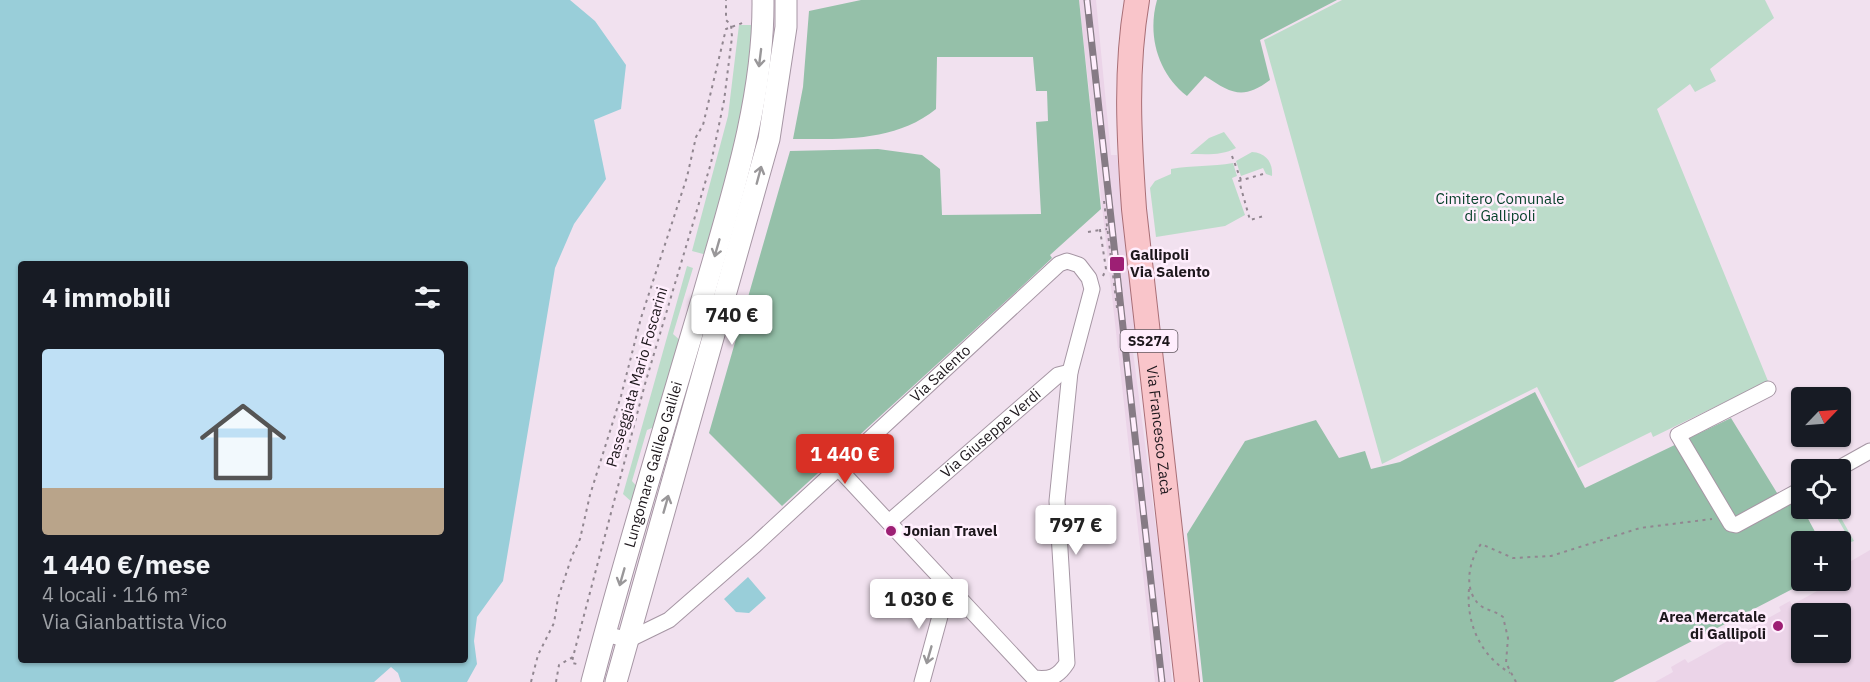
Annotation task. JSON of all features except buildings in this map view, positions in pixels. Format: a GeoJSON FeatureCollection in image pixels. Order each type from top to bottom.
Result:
{"type":"FeatureCollection","features":[{"type":"Feature","properties":{"kind":"main road","name":"Lungomare Galileo Galilei"},"geometry":{"type":"LineString","coordinates":[[616,682],[769,140],[786,27],[786,0]]}},
{"type":"Feature","properties":{"kind":"main road","name":"Via Francesco Zacà"},"geometry":{"type":"LineString","coordinates":[[1137,0],[1128,72],[1128,138],[1187,682]]}},
{"type":"Feature","properties":{"kind":"main road","name":"Lungomare Galileo Galilei"},"geometry":{"type":"LineString","coordinates":[[592,682],[723,227],[752,110],[763,10]]}},
{"type":"Feature","properties":{"kind":"street","name":"Via Salento"},"geometry":{"type":"LineString","coordinates":[[628,640],[669,620],[839,469],[1059,264],[1067,261],[1079,265],[1089,278],[1092,289],[1070,372]]}},
{"type":"Feature","properties":{"kind":"street"},"geometry":{"type":"LineString","coordinates":[[839,469],[1034,678],[1045,679],[1059,675],[1067,663],[1057,501],[1070,372]]}},
{"type":"Feature","properties":{"kind":"street","name":"Via Giuseppe Verdi"},"geometry":{"type":"LineString","coordinates":[[889,522],[1058,375],[1070,372]]}},
{"type":"Feature","properties":{"kind":"street"},"geometry":{"type":"LineString","coordinates":[[1768,389],[1678,435],[1725,517],[1736,525],[1791,495]]}},
{"type":"Feature","properties":{"kind":"street"},"geometry":{"type":"LineString","coordinates":[[1851,462],[1870,451]]}},
{"type":"Feature","properties":{"kind":"street"},"geometry":{"type":"LineString","coordinates":[[922,682],[948,587]]}},
{"type":"Feature","properties":{"kind":"street"},"geometry":{"type":"LineString","coordinates":[[606,634],[628,640]]}},
{"type":"Feature","properties":{"kind":"path","name":"Passeggiata Mario Foscarini"},"geometry":{"type":"LineString","coordinates":[[556,682],[559,665],[573,657],[615,506],[614,496],[620,474],[711,163],[724,101],[732,37],[731,25],[726,20],[726,0]]}},
{"type":"Feature","properties":{"kind":"path"},"geometry":{"type":"LineString","coordinates":[[531,682],[538,655],[554,623],[558,598],[580,539],[590,495],[621,396],[641,318],[687,177],[696,137],[703,124],[726,29],[763,10]]}},
{"type":"Feature","properties":{"kind":"path"},"geometry":{"type":"LineString","coordinates":[[1232,156],[1241,180],[1239,181],[1250,220],[1264,216]]}},
{"type":"Feature","properties":{"kind":"path"},"geometry":{"type":"LineString","coordinates":[[1241,180],[1263,174]]}},
{"type":"Feature","properties":{"kind":"path"},"geometry":{"type":"LineString","coordinates":[[1104,201],[1117,308]]}},
{"type":"Feature","properties":{"kind":"path"},"geometry":{"type":"LineString","coordinates":[[1088,232],[1107,229]]}},
{"type":"Feature","properties":{"kind":"path"},"geometry":{"type":"LineString","coordinates":[[1100,230],[1106,268],[1102,281]]}},
{"type":"Feature","properties":{"kind":"path"},"geometry":{"type":"LineString","coordinates":[[1512,674],[1491,658],[1476,637],[1470,616],[1469,586],[1473,557],[1482,544],[1503,551],[1513,558],[1551,556],[1640,528],[1671,526],[1725,517]]}},
{"type":"Feature","properties":{"kind":"path"},"geometry":{"type":"LineString","coordinates":[[1469,586],[1481,606],[1503,617],[1508,638],[1505,659],[1516,682]]}},
{"type":"Feature","properties":{"kind":"shaded area"},"geometry":{"type":"Polygon","coordinates":[[[1079,0],[1096,0],[1111,155],[1117,155],[1137,343],[1132,344],[1163,582],[1172,682],[1155,682],[1079,0]]]}},
{"type":"Feature","properties":{"kind":"shaded area","name":"Area Mercatale di Gallipoli"},"geometry":{"type":"Polygon","coordinates":[[[1870,550],[1870,682],[1655,682],[1673,672],[1671,667],[1685,659],[1688,663],[1781,611],[1779,607],[1790,601],[1791,663],[1851,663],[1851,603],[1796,603],[1817,591],[1851,591],[1851,561],[1870,550]]]}},
{"type":"Feature","properties":{"kind":"green space"},"geometry":{"type":"Polygon","coordinates":[[[861,0],[1079,0],[1101,209],[1050,255],[1052,258],[1018,290],[782,506],[709,433],[790,151],[878,149],[922,155],[940,169],[942,215],[1041,214],[1036,122],[1048,121],[1047,91],[1036,91],[1033,57],[937,57],[936,109],[920,120],[903,128],[868,136],[793,139],[803,87],[809,11],[861,0]]]}},
{"type":"Feature","properties":{"kind":"green space"},"geometry":{"type":"Polygon","coordinates":[[[1157,0],[1337,0],[1260,40],[1270,80],[1261,86],[1245,92],[1237,92],[1205,76],[1187,96],[1169,76],[1157,53],[1153,27],[1157,0]]]}},
{"type":"Feature","properties":{"kind":"green space","name":"Cimitero Comunale di Gallipoli"},"geometry":{"type":"Polygon","coordinates":[[[1342,0],[1765,0],[1774,18],[1710,69],[1716,81],[1695,92],[1690,84],[1657,109],[1768,381],[1653,437],[1651,432],[1578,468],[1537,387],[1382,464],[1264,40],[1342,0]]]}},
{"type":"Feature","properties":{"kind":"green space"},"geometry":{"type":"Polygon","coordinates":[[[739,25],[755,25],[735,141],[707,255],[692,251],[728,116],[739,25]]]}},
{"type":"Feature","properties":{"kind":"green space"},"geometry":{"type":"Polygon","coordinates":[[[1224,132],[1236,148],[1219,153],[1190,154],[1209,138],[1224,132]]]}},
{"type":"Feature","properties":{"kind":"green space"},"geometry":{"type":"Polygon","coordinates":[[[1252,152],[1268,159],[1272,176],[1266,174],[1263,168],[1241,176],[1236,161],[1252,152]]]}},
{"type":"Feature","properties":{"kind":"green space"},"geometry":{"type":"Polygon","coordinates":[[[1233,163],[1237,176],[1232,178],[1245,215],[1225,226],[1156,237],[1150,188],[1155,181],[1171,174],[1171,169],[1233,163]]]}},
{"type":"Feature","properties":{"kind":"green space"},"geometry":{"type":"Polygon","coordinates":[[[687,266],[693,268],[673,334],[682,342],[657,426],[647,430],[632,481],[639,489],[635,505],[623,494],[687,266]]]}},
{"type":"Feature","properties":{"kind":"green space"},"geometry":{"type":"Polygon","coordinates":[[[1535,392],[1585,488],[1731,418],[1785,506],[1791,504],[1791,519],[1808,519],[1815,531],[1791,531],[1791,590],[1613,682],[1203,682],[1187,534],[1245,441],[1316,420],[1339,458],[1365,451],[1371,469],[1400,462],[1535,392]]]}},
{"type":"Feature","properties":{"kind":"green space"},"geometry":{"type":"Polygon","coordinates":[[[1838,519],[1842,519],[1848,531],[1845,531],[1838,519]]]}},
{"type":"Feature","properties":{"kind":"water"},"geometry":{"type":"Polygon","coordinates":[[[0,0],[570,0],[595,21],[626,65],[621,109],[594,120],[606,179],[574,224],[555,268],[503,581],[477,617],[474,641],[477,664],[467,682],[401,682],[398,673],[391,667],[374,682],[0,682],[0,0]]]}},
{"type":"Feature","properties":{"kind":"water"},"geometry":{"type":"Polygon","coordinates":[[[748,577],[766,598],[749,613],[736,612],[724,599],[748,577]]]}},
{"type":"Feature","properties":{"kind":"railway"},"geometry":{"type":"LineString","coordinates":[[1087,0],[1162,682]]}},
{"type":"Feature","properties":{"kind":"place","name":"Gallipoli Via Salento"},"geometry":{"type":"Point","coordinates":[1117,264]}},
{"type":"Feature","properties":{"kind":"place","name":"Jonian Travel"},"geometry":{"type":"Point","coordinates":[891,531]}},
{"type":"Feature","properties":{"kind":"place","name":"Area Mercatale di Gallipoli"},"geometry":{"type":"Point","coordinates":[1778,626]}}]}
